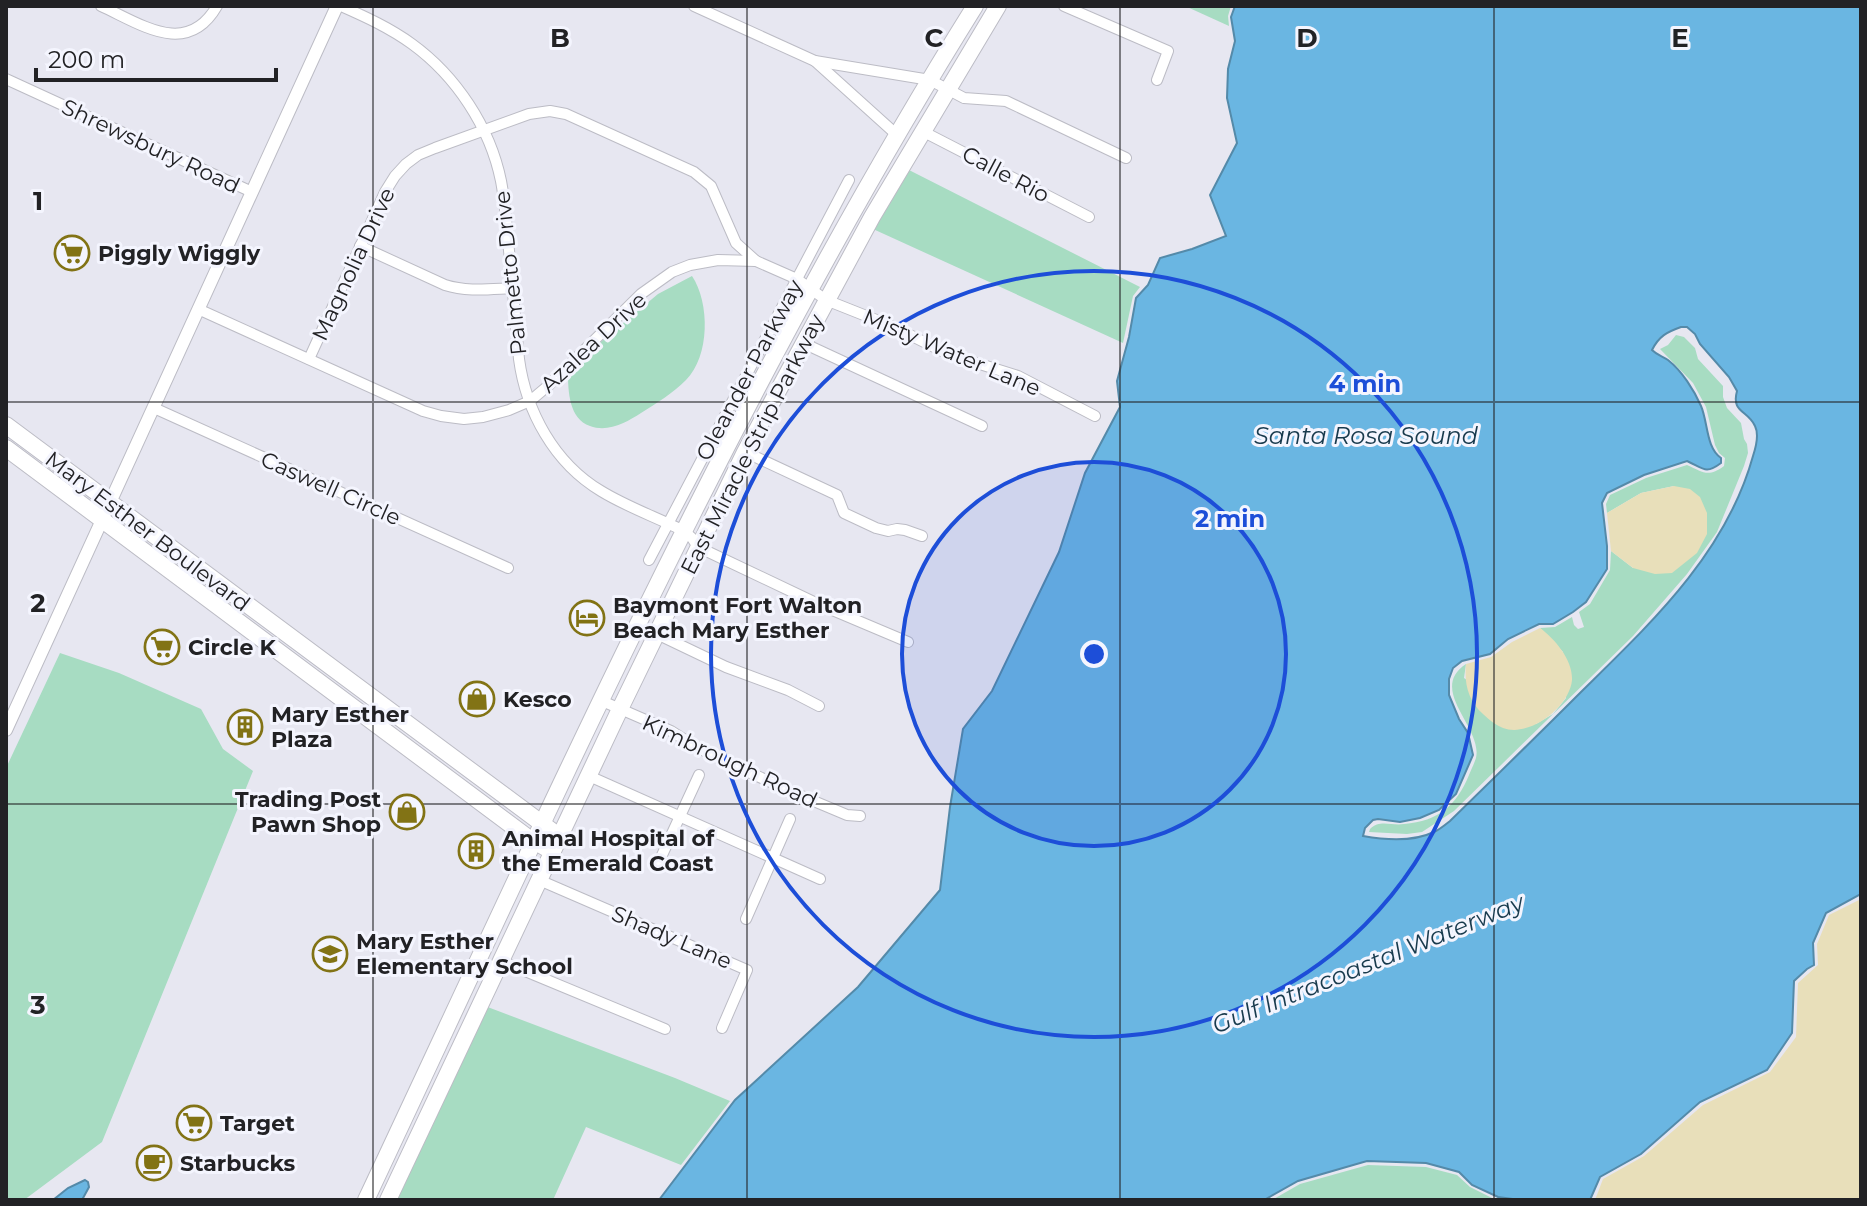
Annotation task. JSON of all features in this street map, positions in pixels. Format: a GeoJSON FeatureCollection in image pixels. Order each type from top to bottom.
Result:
{"type":"FeatureCollection","features":[{"type":"Feature","properties":{"kind":"main road","name":"East Miracle Strip Parkway"},"geometry":{"type":"LineString","coordinates":[[366,1200],[803,283],[975,6]]}},
{"type":"Feature","properties":{"kind":"main road","name":"East Miracle Strip Parkway"},"geometry":{"type":"LineString","coordinates":[[389,1200],[620,709],[745,452],[826,300],[922,131],[998,6]]}},
{"type":"Feature","properties":{"kind":"main road","name":"Mary Esther Boulevard"},"geometry":{"type":"LineString","coordinates":[[6,425],[543,824],[557,844]]}},
{"type":"Feature","properties":{"kind":"main road","name":"Mary Esther Boulevard"},"geometry":{"type":"LineString","coordinates":[[6,448],[535,842],[557,844]]}},
{"type":"Feature","properties":{"kind":"street"},"geometry":{"type":"LineString","coordinates":[[101,6],[149,28],[176,35],[197,29],[217,6]]}},
{"type":"Feature","properties":{"kind":"street"},"geometry":{"type":"LineString","coordinates":[[6,730],[339,6]]}},
{"type":"Feature","properties":{"kind":"street","name":"Palmetto Drive"},"geometry":{"type":"LineString","coordinates":[[339,6],[396,33],[429,58],[457,88],[490,146],[501,183],[521,373],[533,413],[553,446],[579,475],[602,492],[684,531]]}},
{"type":"Feature","properties":{"kind":"street"},"geometry":{"type":"LineString","coordinates":[[694,6],[815,61],[930,80],[964,98],[1006,101],[1126,158]]}},
{"type":"Feature","properties":{"kind":"street"},"geometry":{"type":"LineString","coordinates":[[1064,6],[1168,51],[1157,80]]}},
{"type":"Feature","properties":{"kind":"street"},"geometry":{"type":"LineString","coordinates":[[815,61],[897,135]]}},
{"type":"Feature","properties":{"kind":"street","name":"Shrewsbury Road"},"geometry":{"type":"LineString","coordinates":[[6,79],[252,192]]}},
{"type":"Feature","properties":{"kind":"street","name":"Magnolia Drive"},"geometry":{"type":"LineString","coordinates":[[309,359],[395,176],[418,155],[529,114],[550,111],[580,120],[702,177],[711,186],[736,243],[756,261]]}},
{"type":"Feature","properties":{"kind":"street","name":"Calle Rio"},"geometry":{"type":"LineString","coordinates":[[922,131],[1089,217]]}},
{"type":"Feature","properties":{"kind":"street","name":"Oleander Parkway"},"geometry":{"type":"LineString","coordinates":[[649,560],[803,283],[849,180]]}},
{"type":"Feature","properties":{"kind":"street"},"geometry":{"type":"LineString","coordinates":[[360,246],[457,289],[513,288]]}},
{"type":"Feature","properties":{"kind":"street","name":"Azalea Drive"},"geometry":{"type":"LineString","coordinates":[[198,309],[413,407],[464,419],[509,410],[530,401],[641,294],[672,272],[708,261],[756,261],[803,283]]}},
{"type":"Feature","properties":{"kind":"street","name":"Misty Water Lane"},"geometry":{"type":"LineString","coordinates":[[803,283],[826,300],[894,327],[948,354],[1018,376],[1095,416]]}},
{"type":"Feature","properties":{"kind":"street"},"geometry":{"type":"LineString","coordinates":[[803,343],[982,426]]}},
{"type":"Feature","properties":{"kind":"street","name":"Caswell Circle"},"geometry":{"type":"LineString","coordinates":[[154,408],[508,568]]}},
{"type":"Feature","properties":{"kind":"street"},"geometry":{"type":"LineString","coordinates":[[745,452],[837,495],[841,508],[848,515],[882,531],[897,529],[922,536]]}},
{"type":"Feature","properties":{"kind":"street"},"geometry":{"type":"LineString","coordinates":[[684,531],[698,547],[818,604],[908,642]]}},
{"type":"Feature","properties":{"kind":"street"},"geometry":{"type":"LineString","coordinates":[[657,634],[819,706]]}},
{"type":"Feature","properties":{"kind":"street","name":"Kimbrough Road"},"geometry":{"type":"LineString","coordinates":[[602,701],[671,731],[722,760],[788,790],[847,815],[860,816]]}},
{"type":"Feature","properties":{"kind":"street"},"geometry":{"type":"LineString","coordinates":[[657,866],[699,775]]}},
{"type":"Feature","properties":{"kind":"street"},"geometry":{"type":"LineString","coordinates":[[589,776],[820,879]]}},
{"type":"Feature","properties":{"kind":"street"},"geometry":{"type":"LineString","coordinates":[[746,919],[790,819]]}},
{"type":"Feature","properties":{"kind":"street","name":"Shady Lane"},"geometry":{"type":"LineString","coordinates":[[539,880],[747,970],[722,1028]]}},
{"type":"Feature","properties":{"kind":"street"},"geometry":{"type":"LineString","coordinates":[[501,961],[665,1029]]}},
{"type":"Feature","properties":{"kind":"green space"},"geometry":{"type":"Polygon","coordinates":[[[1185,6],[1231,6],[1229,26],[1185,6]]]}},
{"type":"Feature","properties":{"kind":"green space"},"geometry":{"type":"Polygon","coordinates":[[[907,169],[1140,287],[1133,296],[1123,343],[873,229],[907,169]]]}},
{"type":"Feature","properties":{"kind":"green space"},"geometry":{"type":"Polygon","coordinates":[[[692,276],[702,300],[705,329],[700,357],[694,370],[670,394],[623,423],[597,428],[583,422],[571,404],[568,373],[658,294],[692,276]]]}},
{"type":"Feature","properties":{"kind":"green space"},"geometry":{"type":"Polygon","coordinates":[[[1676,335],[1684,337],[1695,348],[1698,359],[1723,386],[1727,408],[1741,423],[1747,444],[1744,466],[1717,532],[1687,574],[1633,636],[1454,811],[1422,832],[1369,832],[1378,824],[1416,822],[1437,815],[1452,803],[1464,786],[1476,758],[1476,746],[1454,697],[1452,685],[1456,674],[1466,664],[1464,678],[1536,724],[1553,714],[1566,698],[1563,652],[1540,628],[1555,627],[1572,617],[1578,629],[1584,627],[1579,612],[1590,604],[1610,570],[1611,551],[1633,568],[1674,486],[1641,493],[1607,513],[1606,504],[1610,495],[1646,478],[1687,465],[1709,473],[1724,466],[1725,458],[1715,445],[1706,407],[1693,383],[1660,349],[1676,335]]]}},
{"type":"Feature","properties":{"kind":"green space"},"geometry":{"type":"Polygon","coordinates":[[[60,653],[119,673],[201,709],[223,749],[253,771],[102,1142],[24,1200],[6,1200],[6,768],[60,653]]]}},
{"type":"Feature","properties":{"kind":"green space"},"geometry":{"type":"Polygon","coordinates":[[[485,1006],[730,1101],[681,1165],[586,1127],[553,1200],[400,1200],[396,1198],[485,1006]]]}},
{"type":"Feature","properties":{"kind":"green space"},"geometry":{"type":"Polygon","coordinates":[[[1368,1165],[1426,1167],[1457,1175],[1470,1187],[1496,1200],[1272,1200],[1300,1184],[1368,1165]]]}},
{"type":"Feature","properties":{"kind":"sand"},"geometry":{"type":"Polygon","coordinates":[[[1674,486],[1690,489],[1700,497],[1707,513],[1707,534],[1697,553],[1672,573],[1655,574],[1633,568],[1611,551],[1607,513],[1641,493],[1674,486]]]}},
{"type":"Feature","properties":{"kind":"sand"},"geometry":{"type":"Polygon","coordinates":[[[1540,628],[1557,644],[1570,665],[1570,690],[1547,718],[1525,728],[1503,728],[1474,703],[1467,685],[1466,664],[1491,657],[1540,628]]]}},
{"type":"Feature","properties":{"kind":"sand"},"geometry":{"type":"Polygon","coordinates":[[[1861,899],[1861,1200],[1595,1200],[1603,1179],[1644,1156],[1703,1105],[1770,1072],[1796,1037],[1798,983],[1818,965],[1817,944],[1829,915],[1861,899]]]}},
{"type":"Feature","properties":{"kind":"water","name":"Santa Rosa Sound"},"geometry":{"type":"Polygon","coordinates":[[[1235,6],[1861,6],[1861,894],[1826,913],[1813,943],[1814,965],[1794,981],[1792,1033],[1767,1070],[1700,1102],[1641,1154],[1600,1177],[1590,1200],[1498,1197],[1472,1185],[1459,1172],[1426,1163],[1367,1161],[1298,1181],[1264,1200],[659,1200],[735,1100],[858,987],[940,890],[963,729],[992,691],[1059,552],[1085,473],[1120,407],[1117,381],[1136,298],[1148,285],[1160,258],[1226,236],[1210,195],[1237,143],[1227,98],[1228,69],[1235,41],[1231,17],[1235,6]],[[1687,327],[1664,335],[1652,350],[1673,364],[1691,387],[1721,463],[1707,469],[1687,461],[1644,475],[1607,493],[1602,503],[1607,569],[1586,602],[1553,624],[1539,624],[1508,639],[1490,654],[1462,661],[1453,668],[1449,695],[1468,733],[1473,755],[1456,794],[1439,810],[1420,818],[1400,822],[1373,820],[1365,828],[1363,836],[1408,839],[1436,831],[1450,821],[1633,641],[1705,556],[1741,491],[1757,433],[1752,421],[1736,404],[1737,391],[1729,377],[1687,327]]]}},
{"type":"Feature","properties":{"kind":"water"},"geometry":{"type":"Polygon","coordinates":[[[85,1180],[89,1187],[82,1200],[53,1200],[68,1188],[85,1180]]]}},
{"type":"Feature","properties":{"kind":"place","name":"Piggly Wiggly"},"geometry":{"type":"Point","coordinates":[72,253]}},
{"type":"Feature","properties":{"kind":"place","name":"Baymont Fort Walton Beach Mary Esther"},"geometry":{"type":"Point","coordinates":[587,618]}},
{"type":"Feature","properties":{"kind":"place","name":"Circle K"},"geometry":{"type":"Point","coordinates":[162,647]}},
{"type":"Feature","properties":{"kind":"place","name":"Kesco"},"geometry":{"type":"Point","coordinates":[477,699]}},
{"type":"Feature","properties":{"kind":"place","name":"Mary Esther Plaza"},"geometry":{"type":"Point","coordinates":[245,727]}},
{"type":"Feature","properties":{"kind":"place","name":"Trading Post Pawn Shop"},"geometry":{"type":"Point","coordinates":[407,812]}},
{"type":"Feature","properties":{"kind":"place","name":"Animal Hospital of the Emerald Coast"},"geometry":{"type":"Point","coordinates":[476,851]}},
{"type":"Feature","properties":{"kind":"place","name":"Mary Esther Elementary School"},"geometry":{"type":"Point","coordinates":[330,954]}},
{"type":"Feature","properties":{"kind":"place","name":"Target"},"geometry":{"type":"Point","coordinates":[194,1123]}},
{"type":"Feature","properties":{"kind":"place","name":"Starbucks"},"geometry":{"type":"Point","coordinates":[154,1163]}},
{"type":"Feature","properties":{"kind":"water label","name":"Gulf Intracoastal Waterway"},"geometry":{"type":"Point","coordinates":[1368,964]}}]}
